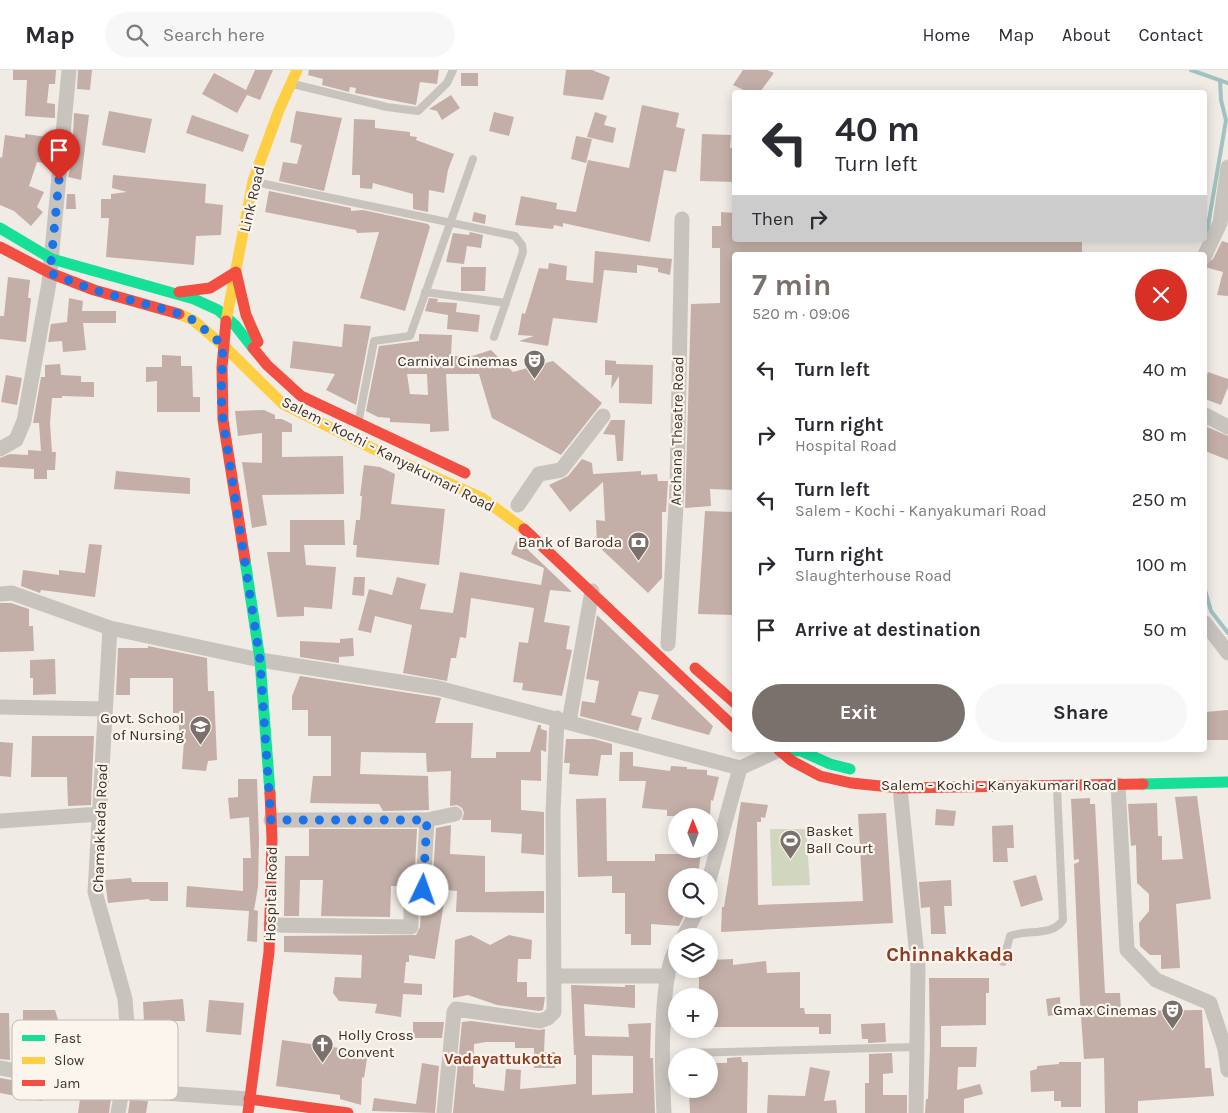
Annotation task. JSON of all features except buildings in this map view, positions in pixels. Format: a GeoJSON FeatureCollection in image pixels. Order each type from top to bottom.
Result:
{"type":"FeatureCollection","features":[{"type":"Feature","properties":{"kind":"main road","name":"Link Road"},"geometry":{"type":"LineString","coordinates":[[226,318],[253,181],[279,110],[297,70]]}},
{"type":"Feature","properties":{"kind":"main road","name":"Salem - Kochi - Kanyakumari Road"},"geometry":{"type":"LineString","coordinates":[[0,228],[32,249],[51,266],[94,290],[174,312],[193,320],[223,345],[283,404],[388,456],[482,498],[513,518],[732,725]]}},
{"type":"Feature","properties":{"kind":"main road","name":"Salem - Kochi - Kanyakumari Road"},"geometry":{"type":"LineString","coordinates":[[0,247],[51,266],[194,299],[218,310],[235,325],[267,365],[301,396],[476,478]]}},
{"type":"Feature","properties":{"kind":"main road"},"geometry":{"type":"LineString","coordinates":[[170,293],[210,290],[225,282],[236,272],[246,315],[267,365]]}},
{"type":"Feature","properties":{"kind":"main road","name":"Hospital Road"},"geometry":{"type":"LineString","coordinates":[[226,318],[221,396],[223,420],[260,660],[271,820],[271,925],[248,1106]]}},
{"type":"Feature","properties":{"kind":"main road"},"geometry":{"type":"LineString","coordinates":[[654,630],[672,647]]}},
{"type":"Feature","properties":{"kind":"main road"},"geometry":{"type":"LineString","coordinates":[[689,664],[732,700]]}},
{"type":"Feature","properties":{"kind":"main road","name":"Salem - Kochi - Kanyakumari Road"},"geometry":{"type":"LineString","coordinates":[[781,752],[792,763],[812,775],[851,783],[900,788],[1228,782]]}},
{"type":"Feature","properties":{"kind":"main road","name":"Salem - Kochi - Kanyakumari Road"},"geometry":{"type":"LineString","coordinates":[[803,752],[830,764],[863,772],[933,779],[1228,772]]}},
{"type":"Feature","properties":{"kind":"main road"},"geometry":{"type":"LineString","coordinates":[[248,1106],[348,1113]]}},
{"type":"Feature","properties":{"kind":"street"},"geometry":{"type":"LineString","coordinates":[[0,449],[16,440],[24,421],[51,266],[69,70]]}},
{"type":"Feature","properties":{"kind":"street"},"geometry":{"type":"LineString","coordinates":[[1206,252],[1220,223],[1228,167]]}},
{"type":"Feature","properties":{"kind":"street","name":"Archana Theatre Road"},"geometry":{"type":"LineString","coordinates":[[672,647],[682,219]]}},
{"type":"Feature","properties":{"kind":"street"},"geometry":{"type":"LineString","coordinates":[[518,505],[539,474],[561,470],[603,416]]}},
{"type":"Feature","properties":{"kind":"street"},"geometry":{"type":"LineString","coordinates":[[1207,416],[1228,427]]}},
{"type":"Feature","properties":{"kind":"street"},"geometry":{"type":"LineString","coordinates":[[444,1113],[454,1012],[456,1009],[540,1021],[548,1018],[554,1012],[554,813],[563,720],[592,591]]}},
{"type":"Feature","properties":{"kind":"street"},"geometry":{"type":"LineString","coordinates":[[0,594],[12,593],[110,628],[260,660],[438,688],[740,768],[775,752]]}},
{"type":"Feature","properties":{"kind":"street"},"geometry":{"type":"LineString","coordinates":[[1207,626],[1228,653]]}},
{"type":"Feature","properties":{"kind":"street","name":"Chamakkada Road"},"geometry":{"type":"LineString","coordinates":[[110,628],[95,892],[125,999],[127,1020]]}},
{"type":"Feature","properties":{"kind":"street"},"geometry":{"type":"LineString","coordinates":[[0,707],[104,708]]}},
{"type":"Feature","properties":{"kind":"street"},"geometry":{"type":"LineString","coordinates":[[712,868],[740,768]]}},
{"type":"Feature","properties":{"kind":"street"},"geometry":{"type":"LineString","coordinates":[[1118,785],[1127,950],[1156,980],[1210,1003],[1224,1049],[1228,1070]]}},
{"type":"Feature","properties":{"kind":"street"},"geometry":{"type":"LineString","coordinates":[[900,788],[918,967],[916,1113]]}},
{"type":"Feature","properties":{"kind":"street"},"geometry":{"type":"LineString","coordinates":[[0,821],[100,814]]}},
{"type":"Feature","properties":{"kind":"street"},"geometry":{"type":"LineString","coordinates":[[271,820],[427,820],[455,814]]}},
{"type":"Feature","properties":{"kind":"street"},"geometry":{"type":"LineString","coordinates":[[271,925],[411,927],[411,904],[423,890],[427,820]]}},
{"type":"Feature","properties":{"kind":"street"},"geometry":{"type":"LineString","coordinates":[[555,976],[668,976],[661,1069],[664,1113]]}},
{"type":"Feature","properties":{"kind":"street"},"geometry":{"type":"LineString","coordinates":[[178,1097],[248,1106]]}},
{"type":"Feature","properties":{"kind":"street","name":"Chamakkada Road"},"geometry":{"type":"LineString","coordinates":[[118,1113],[120,1100]]}},
{"type":"Feature","properties":{"kind":"lane"},"geometry":{"type":"LineString","coordinates":[[291,84],[386,107],[418,112],[448,83],[453,70]]}},
{"type":"Feature","properties":{"kind":"lane"},"geometry":{"type":"LineString","coordinates":[[358,424],[374,341],[410,336],[473,159]]}},
{"type":"Feature","properties":{"kind":"lane"},"geometry":{"type":"LineString","coordinates":[[253,181],[516,236],[522,245],[523,252],[494,337]]}},
{"type":"Feature","properties":{"kind":"lane"},"geometry":{"type":"LineString","coordinates":[[425,292],[506,304]]}},
{"type":"Feature","properties":{"kind":"lane"},"geometry":{"type":"LineString","coordinates":[[1003,962],[1010,936],[1052,929],[1059,926],[1063,920],[1057,786]]}},
{"type":"Feature","properties":{"kind":"lane"},"geometry":{"type":"LineString","coordinates":[[718,1052],[916,1046]]}},
{"type":"Feature","properties":{"kind":"green space","name":"Basket Ball Court"},"geometry":{"type":"Polygon","coordinates":[[[770,829],[806,829],[810,885],[772,886],[770,829]]]}},
{"type":"Feature","properties":{"kind":"waterway"},"geometry":{"type":"LineString","coordinates":[[1191,70],[1228,83]]}},
{"type":"Feature","properties":{"kind":"waterway"},"geometry":{"type":"LineString","coordinates":[[1207,232],[1226,120],[1221,100],[1220,80]]}},
{"type":"Feature","properties":{"kind":"waterway"},"geometry":{"type":"LineString","coordinates":[[1207,597],[1211,611],[1228,633]]}},
{"type":"Feature","properties":{"kind":"traffic: fast"},"geometry":{"type":"LineString","coordinates":[[0,228],[52,259],[194,299],[218,310],[235,325],[253,348]]}},
{"type":"Feature","properties":{"kind":"traffic: fast"},"geometry":{"type":"LineString","coordinates":[[245,560],[260,660],[270,793]]}},
{"type":"Feature","properties":{"kind":"traffic: fast"},"geometry":{"type":"LineString","coordinates":[[803,752],[830,764],[850,769]]}},
{"type":"Feature","properties":{"kind":"traffic: fast"},"geometry":{"type":"LineString","coordinates":[[1143,784],[1228,782]]}},
{"type":"Feature","properties":{"kind":"traffic: slow"},"geometry":{"type":"LineString","coordinates":[[226,321],[253,181],[279,110],[297,70]]}},
{"type":"Feature","properties":{"kind":"traffic: slow"},"geometry":{"type":"LineString","coordinates":[[179,314],[193,320],[226,348],[283,404],[388,456],[482,498],[524,529]]}},
{"type":"Feature","properties":{"kind":"traffic: jam"},"geometry":{"type":"LineString","coordinates":[[0,247],[50,273],[94,290],[179,314]]}},
{"type":"Feature","properties":{"kind":"traffic: jam"},"geometry":{"type":"LineString","coordinates":[[179,292],[210,288],[236,272],[246,315],[258,342]]}},
{"type":"Feature","properties":{"kind":"traffic: jam"},"geometry":{"type":"LineString","coordinates":[[226,321],[222,367],[223,420],[245,560]]}},
{"type":"Feature","properties":{"kind":"traffic: jam"},"geometry":{"type":"LineString","coordinates":[[253,348],[267,365],[301,396],[465,473]]}},
{"type":"Feature","properties":{"kind":"traffic: jam"},"geometry":{"type":"LineString","coordinates":[[524,529],[732,725]]}},
{"type":"Feature","properties":{"kind":"traffic: jam"},"geometry":{"type":"LineString","coordinates":[[695,668],[732,700]]}},
{"type":"Feature","properties":{"kind":"traffic: jam"},"geometry":{"type":"LineString","coordinates":[[781,752],[792,761],[820,776],[851,783],[900,788],[1143,784]]}},
{"type":"Feature","properties":{"kind":"traffic: jam"},"geometry":{"type":"LineString","coordinates":[[248,1113],[269,952],[272,839],[270,793]]}},
{"type":"Feature","properties":{"kind":"traffic: jam"},"geometry":{"type":"LineString","coordinates":[[249,1099],[348,1113]]}},
{"type":"Feature","properties":{"kind":"place","name":"Carnival Cinemas"},"geometry":{"type":"Point","coordinates":[534,380]}},
{"type":"Feature","properties":{"kind":"place","name":"Bank of Baroda"},"geometry":{"type":"Point","coordinates":[638,561]}},
{"type":"Feature","properties":{"kind":"place","name":"Govt. School of Nursing"},"geometry":{"type":"Point","coordinates":[200,746]}},
{"type":"Feature","properties":{"kind":"place","name":"Basket Ball Court"},"geometry":{"type":"Point","coordinates":[790,859]}},
{"type":"Feature","properties":{"kind":"place","name":"Gmax Cinemas"},"geometry":{"type":"Point","coordinates":[1173,1029]}},
{"type":"Feature","properties":{"kind":"place","name":"Holly Cross Convent"},"geometry":{"type":"Point","coordinates":[322,1063]}},
{"type":"Feature","properties":{"kind":"district","name":"Chinnakkada"},"geometry":{"type":"Point","coordinates":[950,954]}},
{"type":"Feature","properties":{"kind":"district","name":"Vadayattukotta"},"geometry":{"type":"Point","coordinates":[503,1058]}},
{"type":"Feature","properties":{"kind":"route"},"geometry":{"type":"LineString","coordinates":[[59,180],[50,273],[94,290],[157,309],[174,312],[193,320],[223,345],[221,396],[223,420],[235,512],[260,660],[271,820],[427,820],[423,890]]}}]}
